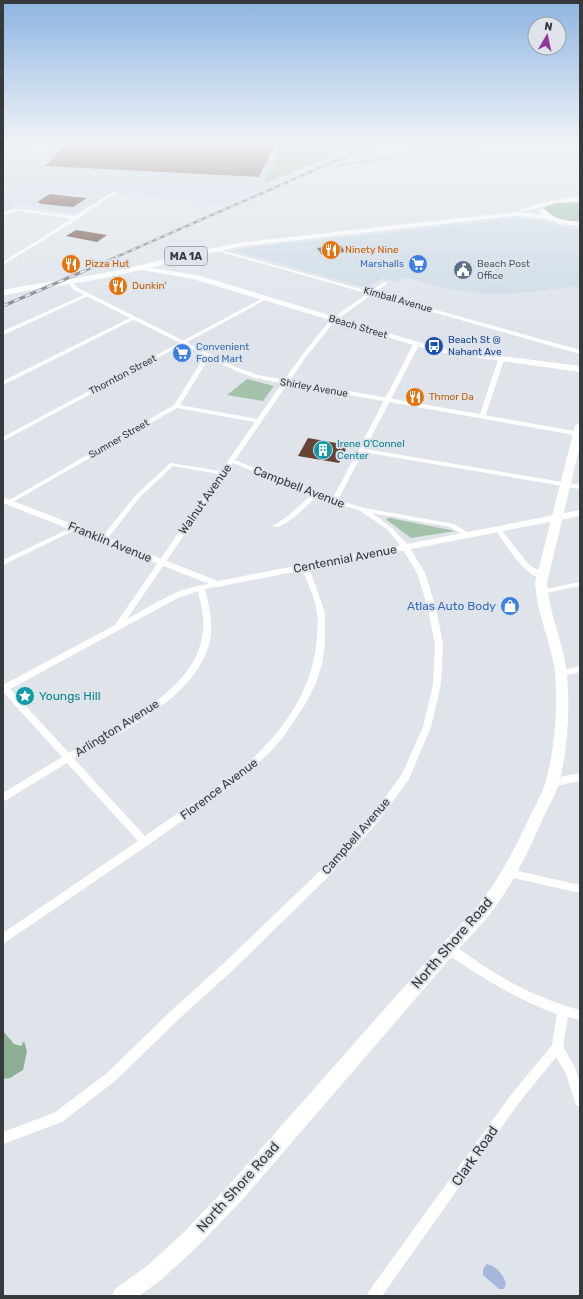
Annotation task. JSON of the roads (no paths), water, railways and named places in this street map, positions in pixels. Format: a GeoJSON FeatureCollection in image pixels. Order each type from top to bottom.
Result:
{"type":"FeatureCollection","features":[{"type":"Feature","properties":{"kind":"highway"},"geometry":{"type":"LineString","coordinates":[[543,205],[541,210],[549,217]]}},
{"type":"Feature","properties":{"kind":"highway","name":"MA 1A"},"geometry":{"type":"LineString","coordinates":[[140,268],[154,260],[227,241],[525,209],[543,205]]}},
{"type":"Feature","properties":{"kind":"highway","name":"MA 1A"},"geometry":{"type":"LineString","coordinates":[[3,293],[140,268],[216,249],[266,241],[524,214],[549,217],[578,225]]}},
{"type":"Feature","properties":{"kind":"highway","name":"MA 1A"},"geometry":{"type":"LineString","coordinates":[[3,288],[30,287]]}},
{"type":"Feature","properties":{"kind":"main road","name":"Beach Street"},"geometry":{"type":"LineString","coordinates":[[140,268],[187,276],[416,345],[453,353],[580,369]]}},
{"type":"Feature","properties":{"kind":"main road","name":"North Shore Road"},"geometry":{"type":"LineString","coordinates":[[122,1296],[154,1273],[236,1192],[448,949],[480,915],[509,873],[531,832],[551,783],[558,748],[561,709],[561,673],[553,636],[543,607],[541,592],[542,576],[579,431]]}},
{"type":"Feature","properties":{"kind":"street"},"geometry":{"type":"LineString","coordinates":[[3,264],[96,205]]}},
{"type":"Feature","properties":{"kind":"street"},"geometry":{"type":"LineString","coordinates":[[3,215],[14,210],[20,210],[76,218]]}},
{"type":"Feature","properties":{"kind":"street","name":"Kimball Avenue"},"geometry":{"type":"LineString","coordinates":[[216,249],[580,352]]}},
{"type":"Feature","properties":{"kind":"street","name":"Shirley Avenue"},"geometry":{"type":"LineString","coordinates":[[72,281],[74,287],[88,295],[246,373],[286,383],[387,401],[579,431]]}},
{"type":"Feature","properties":{"kind":"street","name":"Walnut Avenue"},"geometry":{"type":"LineString","coordinates":[[3,689],[118,626],[160,562],[222,473],[333,320],[386,282]]}},
{"type":"Feature","properties":{"kind":"street"},"geometry":{"type":"LineString","coordinates":[[3,333],[88,295]]}},
{"type":"Feature","properties":{"kind":"street","name":"Thornton Street"},"geometry":{"type":"LineString","coordinates":[[3,439],[265,299]]}},
{"type":"Feature","properties":{"kind":"street"},"geometry":{"type":"LineString","coordinates":[[3,383],[134,318]]}},
{"type":"Feature","properties":{"kind":"street"},"geometry":{"type":"LineString","coordinates":[[334,502],[416,345]]}},
{"type":"Feature","properties":{"kind":"street","name":"Sumner Street"},"geometry":{"type":"LineString","coordinates":[[6,501],[176,406],[208,355]]}},
{"type":"Feature","properties":{"kind":"street"},"geometry":{"type":"LineString","coordinates":[[482,417],[502,360]]}},
{"type":"Feature","properties":{"kind":"street"},"geometry":{"type":"LineString","coordinates":[[176,406],[259,421]]}},
{"type":"Feature","properties":{"kind":"street"},"geometry":{"type":"LineString","coordinates":[[362,450],[580,487]]}},
{"type":"Feature","properties":{"kind":"street","name":"Campbell Avenue"},"geometry":{"type":"LineString","coordinates":[[3,1138],[58,1118],[111,1077],[176,1014],[228,967],[327,871],[374,820],[406,776],[427,727],[437,684],[439,645],[432,608],[420,573],[405,547],[390,529],[361,509],[314,495],[232,460]]}},
{"type":"Feature","properties":{"kind":"street"},"geometry":{"type":"LineString","coordinates":[[104,540],[138,496],[172,464],[222,473]]}},
{"type":"Feature","properties":{"kind":"street"},"geometry":{"type":"LineString","coordinates":[[276,526],[290,517],[314,495]]}},
{"type":"Feature","properties":{"kind":"street","name":"Franklin Avenue"},"geometry":{"type":"LineString","coordinates":[[6,501],[217,584]]}},
{"type":"Feature","properties":{"kind":"street"},"geometry":{"type":"LineString","coordinates":[[361,509],[452,526],[462,530],[468,535]]}},
{"type":"Feature","properties":{"kind":"street","name":"Centennial Avenue"},"geometry":{"type":"LineString","coordinates":[[118,626],[174,596],[201,587],[580,513]]}},
{"type":"Feature","properties":{"kind":"street"},"geometry":{"type":"LineString","coordinates":[[3,563],[75,528]]}},
{"type":"Feature","properties":{"kind":"street"},"geometry":{"type":"LineString","coordinates":[[498,529],[526,567],[542,576]]}},
{"type":"Feature","properties":{"kind":"street","name":"Florence Avenue"},"geometry":{"type":"LineString","coordinates":[[3,939],[238,777],[280,736],[298,712],[313,683],[319,658],[321,614],[304,567]]}},
{"type":"Feature","properties":{"kind":"street"},"geometry":{"type":"LineString","coordinates":[[541,592],[580,584]]}},
{"type":"Feature","properties":{"kind":"street","name":"Arlington Avenue"},"geometry":{"type":"LineString","coordinates":[[3,798],[149,711],[176,687],[194,667],[207,636],[208,622],[201,587]]}},
{"type":"Feature","properties":{"kind":"street"},"geometry":{"type":"LineString","coordinates":[[561,673],[580,669]]}},
{"type":"Feature","properties":{"kind":"street"},"geometry":{"type":"LineString","coordinates":[[3,689],[145,842]]}},
{"type":"Feature","properties":{"kind":"street"},"geometry":{"type":"LineString","coordinates":[[551,783],[580,777]]}},
{"type":"Feature","properties":{"kind":"street"},"geometry":{"type":"LineString","coordinates":[[509,873],[580,889]]}},
{"type":"Feature","properties":{"kind":"street"},"geometry":{"type":"LineString","coordinates":[[448,949],[508,987],[562,1011],[580,1015]]}},
{"type":"Feature","properties":{"kind":"street"},"geometry":{"type":"LineString","coordinates":[[562,1011],[557,1047],[571,1072],[580,1101]]}},
{"type":"Feature","properties":{"kind":"street","name":"Clark Road"},"geometry":{"type":"LineString","coordinates":[[374,1296],[514,1100],[557,1047]]}},
{"type":"Feature","properties":{"kind":"water"},"geometry":{"type":"Polygon","coordinates":[[[487,1264],[501,1274],[506,1284],[504,1289],[499,1289],[483,1275],[483,1269],[487,1264]]]}},
{"type":"Feature","properties":{"kind":"railway"},"geometry":{"type":"LineString","coordinates":[[82,272],[236,205]]}},
{"type":"Feature","properties":{"kind":"railway"},"geometry":{"type":"LineString","coordinates":[[3,306],[84,271]]}},
{"type":"Feature","properties":{"kind":"place","name":"Ninety Nine"},"geometry":{"type":"Point","coordinates":[331,250]}},
{"type":"Feature","properties":{"kind":"place","name":"Pizza Hut"},"geometry":{"type":"Point","coordinates":[71,264]}},
{"type":"Feature","properties":{"kind":"place","name":"Marshalls"},"geometry":{"type":"Point","coordinates":[418,264]}},
{"type":"Feature","properties":{"kind":"place","name":"Beach Post Office"},"geometry":{"type":"Point","coordinates":[463,270]}},
{"type":"Feature","properties":{"kind":"place","name":"Dunkin'"},"geometry":{"type":"Point","coordinates":[118,286]}},
{"type":"Feature","properties":{"kind":"place","name":"Beach St @ Nahant Ave"},"geometry":{"type":"Point","coordinates":[434,346]}},
{"type":"Feature","properties":{"kind":"place","name":"Convenient Food Mart"},"geometry":{"type":"Point","coordinates":[182,353]}},
{"type":"Feature","properties":{"kind":"place","name":"Thmor Da"},"geometry":{"type":"Point","coordinates":[415,397]}},
{"type":"Feature","properties":{"kind":"place","name":"Irene O'Connel Center"},"geometry":{"type":"Point","coordinates":[323,450]}},
{"type":"Feature","properties":{"kind":"place","name":"Atlas Auto Body"},"geometry":{"type":"Point","coordinates":[510,606]}},
{"type":"Feature","properties":{"kind":"place","name":"Youngs Hill"},"geometry":{"type":"Point","coordinates":[25,696]}}]}
